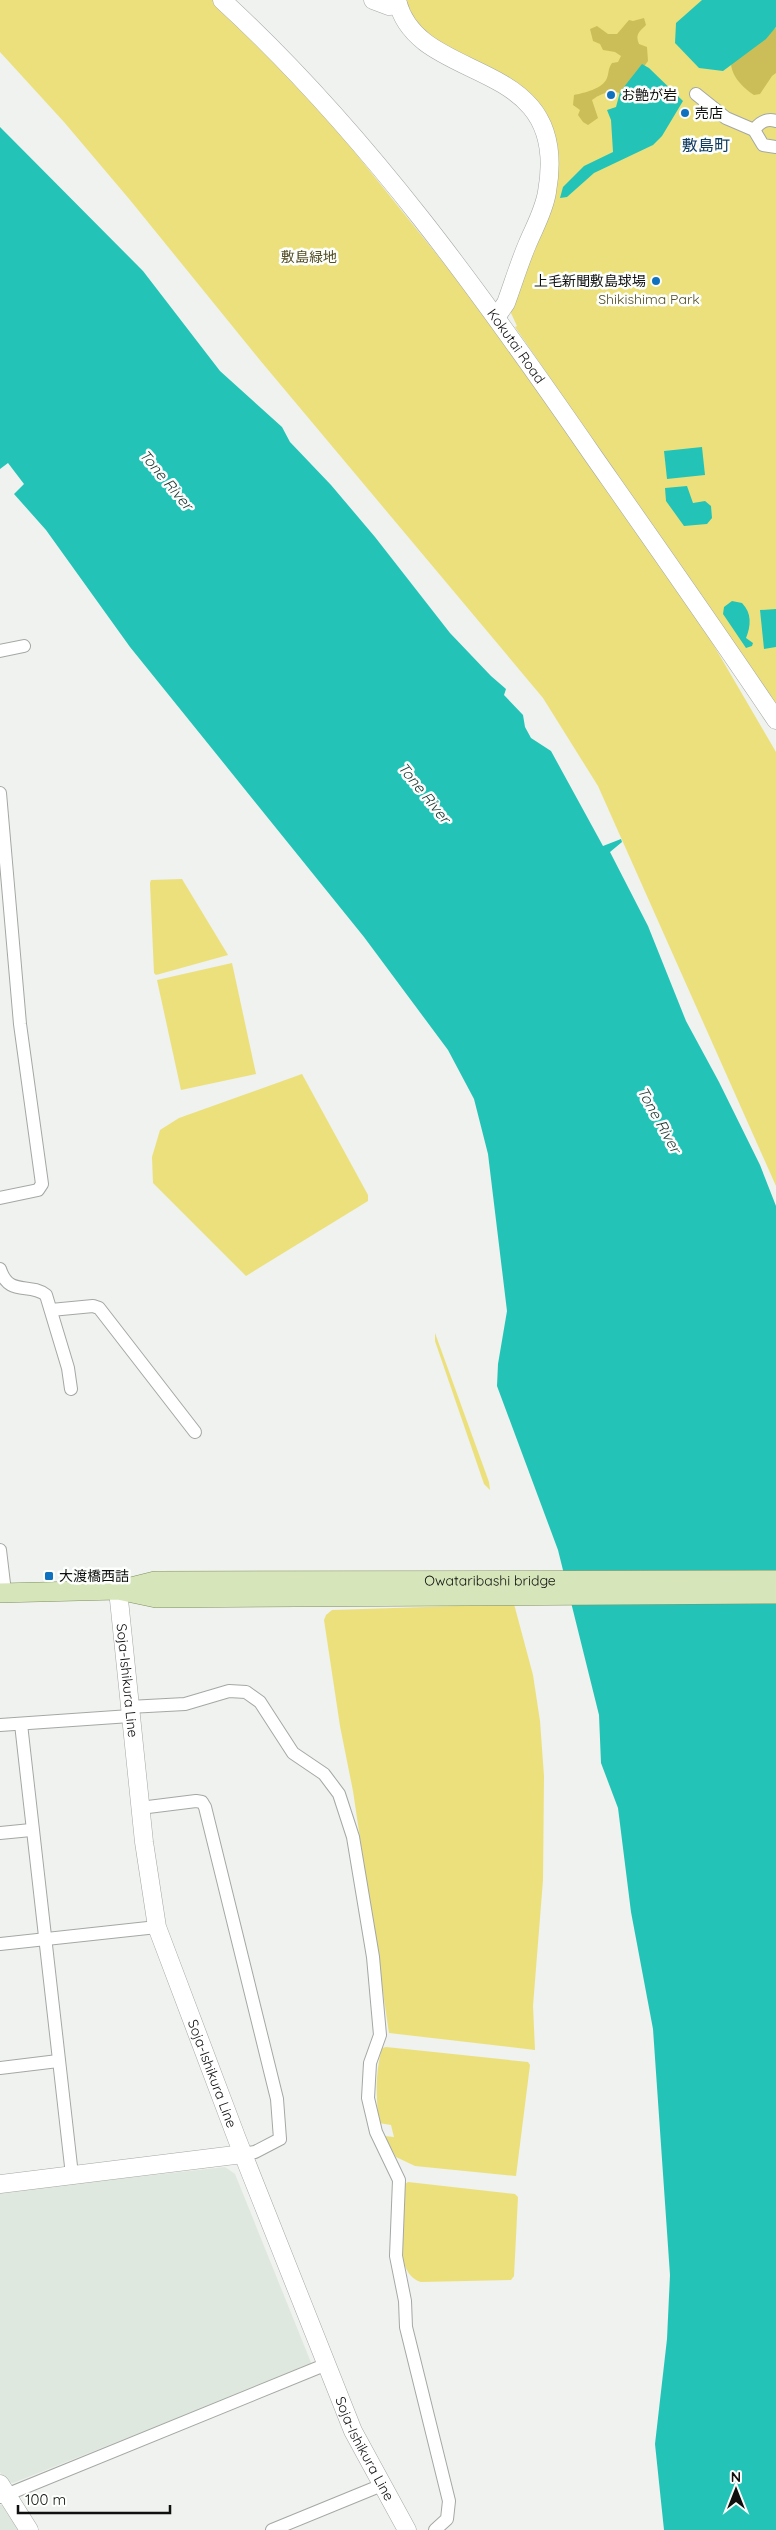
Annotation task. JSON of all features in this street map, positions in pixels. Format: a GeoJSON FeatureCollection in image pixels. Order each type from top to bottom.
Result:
{"type":"FeatureCollection","features":[{"type":"Feature","properties":{"kind":"main road","name":"Owataribashi bridge"},"geometry":{"type":"LineString","coordinates":[[204,1589],[776,1580]]}},
{"type":"Feature","properties":{"kind":"main road"},"geometry":{"type":"LineString","coordinates":[[3,1593],[118,1590],[155,1581],[204,1589]]}},
{"type":"Feature","properties":{"kind":"main road","name":"Owataribashi bridge"},"geometry":{"type":"LineString","coordinates":[[204,1589],[776,1594]]}},
{"type":"Feature","properties":{"kind":"street","name":"Kokutai Road"},"geometry":{"type":"LineString","coordinates":[[222,0],[325,105],[366,152],[497,316],[776,720]]}},
{"type":"Feature","properties":{"kind":"street"},"geometry":{"type":"LineString","coordinates":[[373,0],[389,6],[397,3],[405,24],[416,37],[505,84],[528,104],[543,127],[547,141],[549,166],[546,199],[506,303],[497,316]]}},
{"type":"Feature","properties":{"kind":"street"},"geometry":{"type":"LineString","coordinates":[[696,94],[726,118],[754,130],[764,144],[776,147]]}},
{"type":"Feature","properties":{"kind":"street"},"geometry":{"type":"LineString","coordinates":[[754,130],[760,123],[769,119],[776,120]]}},
{"type":"Feature","properties":{"kind":"street"},"geometry":{"type":"LineString","coordinates":[[0,650],[24,646]]}},
{"type":"Feature","properties":{"kind":"street"},"geometry":{"type":"LineString","coordinates":[[0,793],[20,1024],[42,1184],[38,1190],[0,1198]]}},
{"type":"Feature","properties":{"kind":"street"},"geometry":{"type":"LineString","coordinates":[[0,1269],[5,1280],[15,1288],[41,1292],[46,1295],[59,1345],[68,1368],[71,1389]]}},
{"type":"Feature","properties":{"kind":"street"},"geometry":{"type":"LineString","coordinates":[[51,1310],[97,1306],[194,1432]]}},
{"type":"Feature","properties":{"kind":"street"},"geometry":{"type":"LineString","coordinates":[[0,1550],[3,1593]]}},
{"type":"Feature","properties":{"kind":"street","name":"Soja-Ishikura Line"},"geometry":{"type":"LineString","coordinates":[[118,1590],[140,1808],[149,1882],[157,1927],[243,2154],[357,2440],[407,2530]]}},
{"type":"Feature","properties":{"kind":"street"},"geometry":{"type":"LineString","coordinates":[[0,1725],[185,1704],[229,1691],[246,1692],[260,1702],[293,1753],[324,1774],[339,1794],[353,1837],[373,1957],[380,2035],[370,2063],[368,2083],[370,2114],[398,2180],[396,2256],[405,2301],[406,2327],[449,2501],[447,2519],[435,2530]]}},
{"type":"Feature","properties":{"kind":"street"},"geometry":{"type":"LineString","coordinates":[[21,1724],[31,1830],[72,2175]]}},
{"type":"Feature","properties":{"kind":"street"},"geometry":{"type":"LineString","coordinates":[[0,2184],[243,2154],[255,2152],[280,2139],[277,2099],[205,1807],[202,1802],[196,1801],[140,1808]]}},
{"type":"Feature","properties":{"kind":"street"},"geometry":{"type":"LineString","coordinates":[[0,1833],[31,1830]]}},
{"type":"Feature","properties":{"kind":"street"},"geometry":{"type":"LineString","coordinates":[[0,1944],[157,1927]]}},
{"type":"Feature","properties":{"kind":"street"},"geometry":{"type":"LineString","coordinates":[[0,2068],[58,2062]]}},
{"type":"Feature","properties":{"kind":"street"},"geometry":{"type":"LineString","coordinates":[[29,2530],[2,2492],[327,2364]]}},
{"type":"Feature","properties":{"kind":"street"},"geometry":{"type":"LineString","coordinates":[[272,2530],[382,2485]]}},
{"type":"Feature","properties":{"kind":"shaded area"},"geometry":{"type":"Polygon","coordinates":[[[644,18],[646,25],[640,31],[637,38],[639,44],[647,47],[648,61],[623,95],[616,92],[608,92],[592,100],[598,118],[588,125],[578,115],[580,110],[573,105],[574,95],[592,90],[605,82],[612,63],[618,62],[621,56],[615,52],[603,50],[600,44],[593,41],[590,29],[597,26],[608,34],[617,34],[629,20],[633,21],[644,18]]]}},
{"type":"Feature","properties":{"kind":"shaded area"},"geometry":{"type":"Polygon","coordinates":[[[776,28],[776,73],[760,94],[754,95],[735,76],[732,71],[731,60],[751,38],[776,28]]]}},
{"type":"Feature","properties":{"kind":"shaded area"},"geometry":{"type":"Polygon","coordinates":[[[225,2167],[235,2174],[312,2365],[13,2483],[6,2482],[0,2472],[0,2192],[225,2167]]]}},
{"type":"Feature","properties":{"kind":"shaded area"},"geometry":{"type":"Polygon","coordinates":[[[0,2505],[3,2505],[18,2530],[0,2530],[0,2505]]]}},
{"type":"Feature","properties":{"kind":"green space","name":"敷島緑地"},"geometry":{"type":"Polygon","coordinates":[[[0,0],[213,0],[277,64],[341,135],[503,337],[706,632],[776,752],[776,1186],[598,786],[543,698],[259,359],[130,200],[64,122],[0,52],[0,0]]]}},
{"type":"Feature","properties":{"kind":"green space","name":"Shikishima Park"},"geometry":{"type":"Polygon","coordinates":[[[405,0],[776,0],[776,707],[515,327],[517,326],[510,311],[528,258],[549,124],[423,35],[405,0]]]}},
{"type":"Feature","properties":{"kind":"green space"},"geometry":{"type":"Polygon","coordinates":[[[182,879],[228,955],[156,975],[154,973],[150,883],[151,880],[182,879]]]}},
{"type":"Feature","properties":{"kind":"green space"},"geometry":{"type":"Polygon","coordinates":[[[232,963],[256,1074],[181,1090],[157,980],[232,963]]]}},
{"type":"Feature","properties":{"kind":"green space"},"geometry":{"type":"Polygon","coordinates":[[[302,1074],[368,1195],[368,1201],[246,1276],[153,1183],[152,1157],[160,1130],[179,1118],[302,1074]]]}},
{"type":"Feature","properties":{"kind":"green space"},"geometry":{"type":"Polygon","coordinates":[[[435,1333],[489,1482],[490,1490],[484,1484],[435,1341],[435,1333]]]}},
{"type":"Feature","properties":{"kind":"green space"},"geometry":{"type":"Polygon","coordinates":[[[514,1604],[533,1675],[540,1721],[544,1776],[543,1880],[533,2006],[535,2050],[389,2033],[353,1791],[340,1726],[324,1620],[326,1615],[332,1610],[514,1604]]]}},
{"type":"Feature","properties":{"kind":"green space"},"geometry":{"type":"Polygon","coordinates":[[[382,2048],[528,2062],[530,2065],[516,2176],[415,2166],[396,2157],[384,2136],[394,2137],[391,2125],[379,2123],[378,2113],[378,2067],[382,2048]]]}},
{"type":"Feature","properties":{"kind":"green space"},"geometry":{"type":"Polygon","coordinates":[[[408,2182],[515,2194],[518,2197],[514,2276],[511,2280],[421,2282],[411,2276],[405,2266],[401,2239],[405,2184],[408,2182]]]}},
{"type":"Feature","properties":{"kind":"water"},"geometry":{"type":"Polygon","coordinates":[[[702,0],[776,0],[776,27],[766,39],[723,71],[699,68],[675,43],[676,23],[702,0]]]}},
{"type":"Feature","properties":{"kind":"water"},"geometry":{"type":"Polygon","coordinates":[[[642,64],[649,68],[683,101],[662,136],[653,145],[594,173],[567,197],[560,198],[563,187],[584,166],[613,152],[611,120],[607,110],[616,107],[620,92],[642,64]]]}},
{"type":"Feature","properties":{"kind":"water","name":"Tone River"},"geometry":{"type":"Polygon","coordinates":[[[0,127],[143,271],[220,371],[282,427],[290,442],[331,485],[375,537],[450,633],[506,689],[504,695],[523,715],[525,727],[531,738],[551,751],[603,846],[621,839],[622,842],[610,852],[648,926],[686,1021],[760,1165],[776,1206],[776,2530],[664,2530],[655,2444],[667,2339],[670,2275],[653,2029],[631,1912],[618,1808],[601,1763],[599,1715],[558,1550],[497,1386],[498,1364],[507,1311],[488,1154],[474,1099],[448,1050],[364,937],[130,647],[46,530],[14,494],[24,484],[8,463],[0,469],[0,127]]]}},
{"type":"Feature","properties":{"kind":"water"},"geometry":{"type":"Polygon","coordinates":[[[702,447],[705,475],[667,479],[664,451],[702,447]]]}},
{"type":"Feature","properties":{"kind":"water"},"geometry":{"type":"Polygon","coordinates":[[[687,486],[693,503],[705,501],[711,506],[712,518],[707,524],[684,526],[666,501],[665,488],[687,486]]]}},
{"type":"Feature","properties":{"kind":"water"},"geometry":{"type":"Polygon","coordinates":[[[732,601],[742,603],[748,611],[750,624],[746,638],[753,643],[752,646],[746,648],[723,614],[724,607],[732,601]]]}},
{"type":"Feature","properties":{"kind":"water"},"geometry":{"type":"Polygon","coordinates":[[[776,609],[776,647],[764,649],[760,610],[776,609]]]}},
{"type":"Feature","properties":{"kind":"place","name":"お艶が岩"},"geometry":{"type":"Point","coordinates":[611,95]}},
{"type":"Feature","properties":{"kind":"place","name":"売店"},"geometry":{"type":"Point","coordinates":[685,113]}},
{"type":"Feature","properties":{"kind":"place","name":"上毛新聞敷島球場"},"geometry":{"type":"Point","coordinates":[656,281]}},
{"type":"Feature","properties":{"kind":"place","name":"大渡橋西詰"},"geometry":{"type":"Point","coordinates":[49,1576]}},
{"type":"Feature","properties":{"kind":"district","name":"敷島町"},"geometry":{"type":"Point","coordinates":[706,145]}}]}
